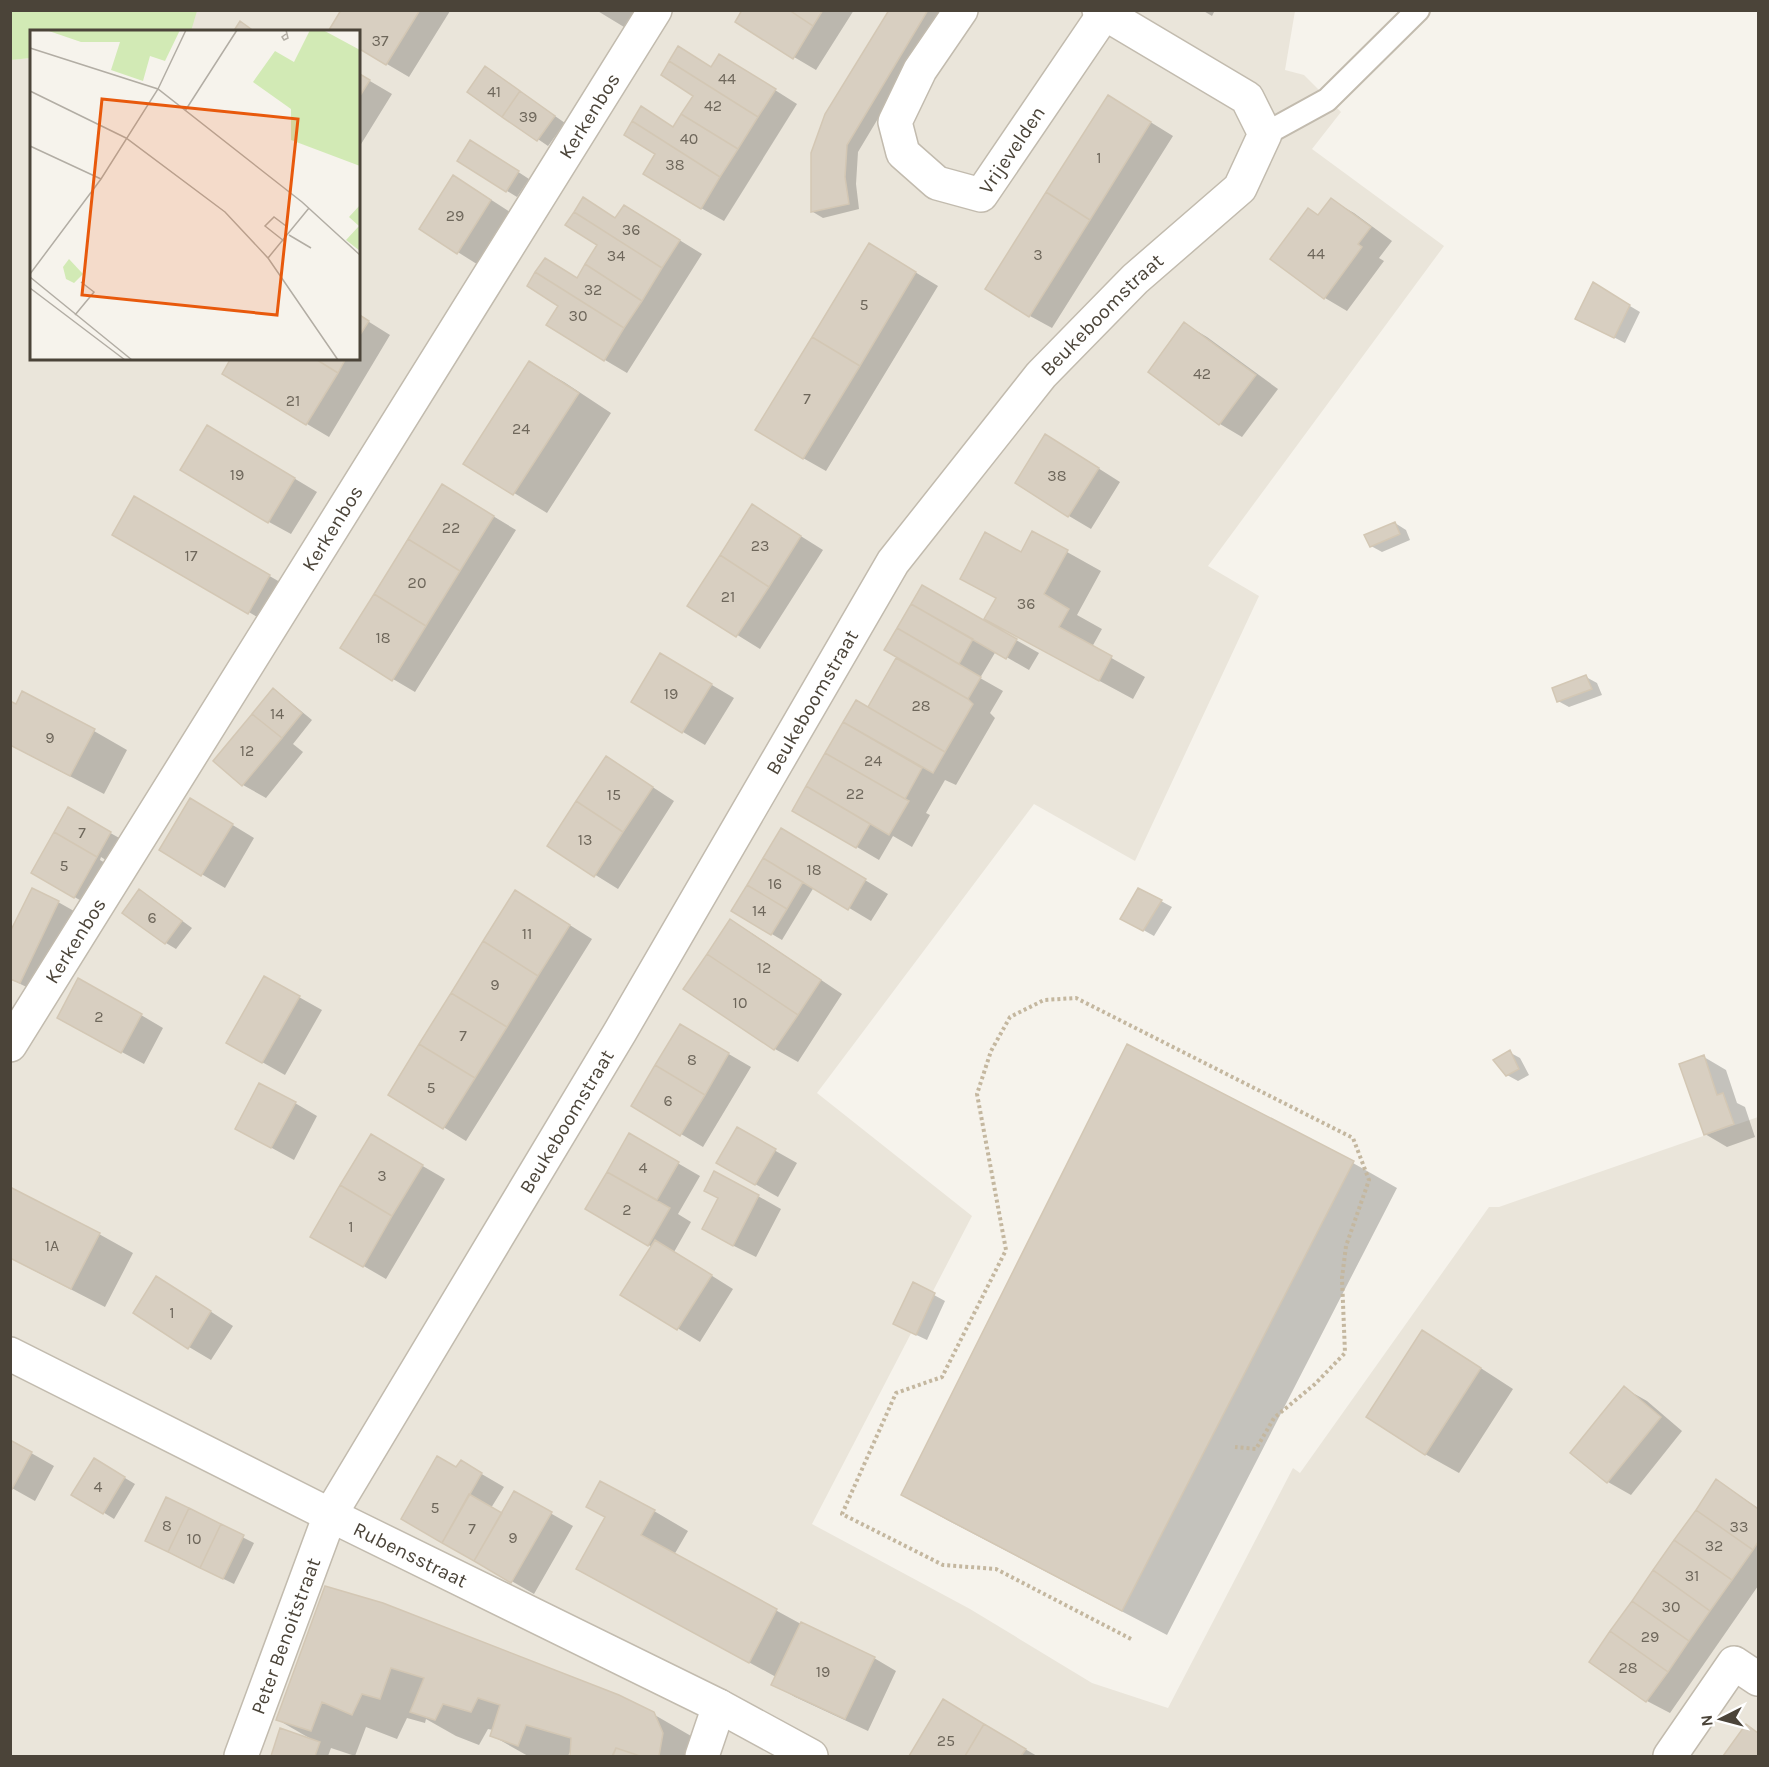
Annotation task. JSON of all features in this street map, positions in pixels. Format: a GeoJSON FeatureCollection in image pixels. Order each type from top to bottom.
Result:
{"type":"FeatureCollection","features":[{"type":"Feature","properties":{"kind":"street","name":"Kerkenbos"},"geometry":{"type":"LineString","coordinates":[[10,1045],[20,1010],[655,10]]}},
{"type":"Feature","properties":{"kind":"street","name":"Vrijevelden"},"geometry":{"type":"LineString","coordinates":[[961,10],[920,70],[895,122],[903,153],[937,183],[981,195],[1101,12]]}},
{"type":"Feature","properties":{"kind":"street"},"geometry":{"type":"LineString","coordinates":[[1101,12],[1247,98],[1265,134]]}},
{"type":"Feature","properties":{"kind":"street","name":"Beukeboomstraat"},"geometry":{"type":"LineString","coordinates":[[330,1515],[620,1032],[893,562],[1041,375],[1135,279],[1240,188],[1265,134]]}},
{"type":"Feature","properties":{"kind":"street","name":"Rubensstraat"},"geometry":{"type":"LineString","coordinates":[[10,1354],[330,1515],[719,1706],[811,1756]]}},
{"type":"Feature","properties":{"kind":"street","name":"Peter Benoitstraat"},"geometry":{"type":"LineString","coordinates":[[241,1756],[330,1515]]}},
{"type":"Feature","properties":{"kind":"street"},"geometry":{"type":"LineString","coordinates":[[1670,1756],[1734,1663],[1758,1679]]}},
{"type":"Feature","properties":{"kind":"street"},"geometry":{"type":"LineString","coordinates":[[702,1756],[719,1706]]}},
{"type":"Feature","properties":{"kind":"lane"},"geometry":{"type":"LineString","coordinates":[[1265,134],[1327,100],[1418,10]]}},
{"type":"Feature","properties":{"kind":"path"},"geometry":{"type":"LineString","coordinates":[[1131,1639],[996,1569],[943,1565],[842,1514],[896,1393],[942,1377],[1006,1250],[977,1094],[991,1051],[1010,1017],[1044,1000],[1076,998],[1353,1138],[1369,1180],[1346,1246],[1342,1278],[1345,1353],[1315,1384],[1274,1418],[1256,1449],[1235,1447]]}},
{"type":"Feature","properties":{"kind":"shaded area"},"geometry":{"type":"Polygon","coordinates":[[[194,11],[1295,11],[1285,70],[1304,75],[1341,112],[1312,149],[1444,246],[1208,566],[1259,596],[1135,861],[1034,804],[817,1093],[972,1216],[812,1524],[970,1609],[1092,1683],[1168,1708],[1293,1468],[1300,1473],[1489,1207],[1499,1207],[1758,1117],[1758,1756],[11,1756],[10,60],[30,58],[30,360],[360,360],[360,30],[190,30],[194,11]]]}},
{"type":"Feature","properties":{"kind":"green space"},"geometry":{"type":"Polygon","coordinates":[[[11,10],[197,11],[191,30],[30,30],[30,58],[11,60],[11,10]]]}},
{"type":"Feature","properties":{"kind":"building"},"geometry":{"type":"Polygon","coordinates":[[[341,10],[420,10],[386,65],[360,49],[360,30],[329,30],[341,10]]]}},
{"type":"Feature","properties":{"kind":"building"},"geometry":{"type":"Polygon","coordinates":[[[742,10],[789,10],[813,26],[793,59],[735,22],[742,10]]]}},
{"type":"Feature","properties":{"kind":"building"},"geometry":{"type":"Polygon","coordinates":[[[789,10],[823,10],[813,26],[789,10]]]}},
{"type":"Feature","properties":{"kind":"building"},"geometry":{"type":"Polygon","coordinates":[[[889,10],[928,10],[847,145],[845,177],[849,204],[811,212],[811,153],[825,114],[889,10]]]}},
{"type":"Feature","properties":{"kind":"building"},"geometry":{"type":"Polygon","coordinates":[[[240,21],[252,30],[234,30],[240,21]]]}},
{"type":"Feature","properties":{"kind":"building"},"geometry":{"type":"Polygon","coordinates":[[[678,46],[711,67],[719,54],[776,89],[758,117],[669,61],[678,46]]]}},
{"type":"Feature","properties":{"kind":"building"},"geometry":{"type":"Polygon","coordinates":[[[669,61],[758,117],[738,149],[681,114],[693,96],[661,75],[669,61]]]}},
{"type":"Feature","properties":{"kind":"building"},"geometry":{"type":"Polygon","coordinates":[[[485,66],[520,91],[502,117],[467,92],[485,66]]]}},
{"type":"Feature","properties":{"kind":"building"},"geometry":{"type":"Polygon","coordinates":[[[360,74],[370,80],[360,96],[360,74]]]}},
{"type":"Feature","properties":{"kind":"building"},"geometry":{"type":"Polygon","coordinates":[[[520,91],[555,116],[537,141],[502,117],[520,91]]]}},
{"type":"Feature","properties":{"kind":"building"},"geometry":{"type":"Polygon","coordinates":[[[1108,95],[1151,122],[1090,220],[1046,192],[1108,95]]]}},
{"type":"Feature","properties":{"kind":"building"},"geometry":{"type":"Polygon","coordinates":[[[641,106],[673,127],[681,114],[738,149],[720,177],[632,121],[641,106]]]}},
{"type":"Feature","properties":{"kind":"building"},"geometry":{"type":"Polygon","coordinates":[[[632,121],[720,177],[701,209],[643,174],[655,154],[624,135],[632,121]]]}},
{"type":"Feature","properties":{"kind":"building"},"geometry":{"type":"Polygon","coordinates":[[[470,140],[519,171],[506,192],[457,161],[470,140]]]}},
{"type":"Feature","properties":{"kind":"building"},"geometry":{"type":"Polygon","coordinates":[[[453,175],[491,200],[457,254],[419,229],[453,175]]]}},
{"type":"Feature","properties":{"kind":"building"},"geometry":{"type":"Polygon","coordinates":[[[1046,192],[1090,220],[1029,317],[985,289],[1046,192]]]}},
{"type":"Feature","properties":{"kind":"building"},"geometry":{"type":"Polygon","coordinates":[[[583,197],[615,218],[624,205],[680,240],[662,268],[574,212],[583,197]]]}},
{"type":"Feature","properties":{"kind":"building"},"geometry":{"type":"Polygon","coordinates":[[[1331,198],[1371,227],[1358,244],[1362,247],[1324,299],[1270,259],[1308,208],[1318,215],[1331,198]]]}},
{"type":"Feature","properties":{"kind":"building"},"geometry":{"type":"Polygon","coordinates":[[[574,212],[662,268],[642,301],[585,264],[597,245],[565,225],[574,212]]]}},
{"type":"Feature","properties":{"kind":"building"},"geometry":{"type":"Polygon","coordinates":[[[869,243],[916,272],[860,366],[812,337],[869,243]]]}},
{"type":"Feature","properties":{"kind":"building"},"geometry":{"type":"Polygon","coordinates":[[[545,258],[577,278],[585,264],[642,301],[624,328],[535,272],[545,258]]]}},
{"type":"Feature","properties":{"kind":"building"},"geometry":{"type":"Polygon","coordinates":[[[535,272],[624,328],[604,361],[546,325],[558,306],[527,286],[535,272]]]}},
{"type":"Feature","properties":{"kind":"building"},"geometry":{"type":"Polygon","coordinates":[[[1593,282],[1630,305],[1614,338],[1575,319],[1593,282]]]}},
{"type":"Feature","properties":{"kind":"building"},"geometry":{"type":"Polygon","coordinates":[[[360,315],[369,321],[360,335],[360,315]]]}},
{"type":"Feature","properties":{"kind":"building"},"geometry":{"type":"Polygon","coordinates":[[[1184,322],[1256,375],[1219,425],[1148,372],[1184,322]]]}},
{"type":"Feature","properties":{"kind":"building"},"geometry":{"type":"Polygon","coordinates":[[[812,337],[860,366],[803,459],[755,430],[812,337]]]}},
{"type":"Feature","properties":{"kind":"building"},"geometry":{"type":"Polygon","coordinates":[[[230,360],[317,360],[338,373],[306,425],[222,374],[230,360]]]}},
{"type":"Feature","properties":{"kind":"building"},"geometry":{"type":"Polygon","coordinates":[[[317,360],[345,360],[338,373],[317,360]]]}},
{"type":"Feature","properties":{"kind":"building"},"geometry":{"type":"Polygon","coordinates":[[[529,361],[579,393],[513,495],[463,464],[529,361]]]}},
{"type":"Feature","properties":{"kind":"building"},"geometry":{"type":"Polygon","coordinates":[[[207,425],[295,478],[268,523],[180,470],[207,425]]]}},
{"type":"Feature","properties":{"kind":"building"},"geometry":{"type":"Polygon","coordinates":[[[1045,434],[1099,468],[1068,517],[1015,483],[1045,434]]]}},
{"type":"Feature","properties":{"kind":"building"},"geometry":{"type":"Polygon","coordinates":[[[442,484],[494,516],[460,571],[408,539],[442,484]]]}},
{"type":"Feature","properties":{"kind":"building"},"geometry":{"type":"Polygon","coordinates":[[[134,496],[270,575],[248,614],[112,535],[134,496]]]}},
{"type":"Feature","properties":{"kind":"building"},"geometry":{"type":"Polygon","coordinates":[[[752,504],[801,536],[769,587],[720,555],[752,504]]]}},
{"type":"Feature","properties":{"kind":"building"},"geometry":{"type":"Polygon","coordinates":[[[1395,522],[1400,534],[1370,547],[1364,535],[1395,522]]]}},
{"type":"Feature","properties":{"kind":"building"},"geometry":{"type":"Polygon","coordinates":[[[1032,531],[1068,550],[1044,594],[1069,609],[1059,627],[1112,656],[1099,681],[984,619],[996,598],[960,579],[985,532],[1021,552],[1032,531]]]}},
{"type":"Feature","properties":{"kind":"building"},"geometry":{"type":"Polygon","coordinates":[[[408,539],[460,571],[426,626],[374,594],[408,539]]]}},
{"type":"Feature","properties":{"kind":"building"},"geometry":{"type":"Polygon","coordinates":[[[720,555],[769,587],[736,637],[687,606],[720,555]]]}},
{"type":"Feature","properties":{"kind":"building"},"geometry":{"type":"Polygon","coordinates":[[[922,585],[1017,639],[1006,659],[911,604],[922,585]]]}},
{"type":"Feature","properties":{"kind":"building"},"geometry":{"type":"Polygon","coordinates":[[[374,594],[426,626],[392,681],[340,648],[374,594]]]}},
{"type":"Feature","properties":{"kind":"building"},"geometry":{"type":"Polygon","coordinates":[[[911,604],[973,639],[959,664],[897,628],[911,604]]]}},
{"type":"Feature","properties":{"kind":"building"},"geometry":{"type":"Polygon","coordinates":[[[897,628],[981,677],[968,699],[884,650],[897,628]]]}},
{"type":"Feature","properties":{"kind":"building"},"geometry":{"type":"Polygon","coordinates":[[[660,653],[712,684],[682,733],[631,702],[660,653]]]}},
{"type":"Feature","properties":{"kind":"building"},"geometry":{"type":"Polygon","coordinates":[[[896,658],[973,704],[945,752],[868,707],[896,658]]]}},
{"type":"Feature","properties":{"kind":"building"},"geometry":{"type":"Polygon","coordinates":[[[1586,675],[1592,689],[1557,702],[1552,688],[1586,675]]]}},
{"type":"Feature","properties":{"kind":"building"},"geometry":{"type":"Polygon","coordinates":[[[273,688],[302,713],[282,738],[252,714],[273,688]]]}},
{"type":"Feature","properties":{"kind":"building"},"geometry":{"type":"Polygon","coordinates":[[[22,691],[95,729],[70,776],[10,745],[10,701],[16,704],[22,691]]]}},
{"type":"Feature","properties":{"kind":"building"},"geometry":{"type":"Polygon","coordinates":[[[856,700],[945,752],[933,773],[843,722],[856,700]]]}},
{"type":"Feature","properties":{"kind":"building"},"geometry":{"type":"Polygon","coordinates":[[[252,714],[282,738],[242,786],[213,761],[252,714]]]}},
{"type":"Feature","properties":{"kind":"building"},"geometry":{"type":"Polygon","coordinates":[[[843,722],[922,768],[905,799],[825,753],[843,722]]]}},
{"type":"Feature","properties":{"kind":"building"},"geometry":{"type":"Polygon","coordinates":[[[825,753],[909,801],[889,835],[806,786],[825,753]]]}},
{"type":"Feature","properties":{"kind":"building"},"geometry":{"type":"Polygon","coordinates":[[[606,756],[653,787],[623,832],[576,801],[606,756]]]}},
{"type":"Feature","properties":{"kind":"building"},"geometry":{"type":"Polygon","coordinates":[[[806,786],[870,824],[856,848],[792,811],[806,786]]]}},
{"type":"Feature","properties":{"kind":"building"},"geometry":{"type":"Polygon","coordinates":[[[190,798],[233,824],[201,876],[159,850],[190,798]]]}},
{"type":"Feature","properties":{"kind":"building"},"geometry":{"type":"Polygon","coordinates":[[[576,801],[623,832],[594,877],[547,846],[576,801]]]}},
{"type":"Feature","properties":{"kind":"building"},"geometry":{"type":"Polygon","coordinates":[[[68,807],[111,832],[97,857],[54,832],[68,807]]]}},
{"type":"Feature","properties":{"kind":"building"},"geometry":{"type":"Polygon","coordinates":[[[781,828],[866,879],[848,910],[763,858],[781,828]]]}},
{"type":"Feature","properties":{"kind":"building"},"geometry":{"type":"Polygon","coordinates":[[[54,832],[97,857],[74,898],[31,873],[54,832]]]}},
{"type":"Feature","properties":{"kind":"building"},"geometry":{"type":"Polygon","coordinates":[[[763,858],[803,882],[787,909],[747,885],[763,858]]]}},
{"type":"Feature","properties":{"kind":"building"},"geometry":{"type":"Polygon","coordinates":[[[747,885],[787,909],[771,935],[731,911],[747,885]]]}},
{"type":"Feature","properties":{"kind":"building"},"geometry":{"type":"Polygon","coordinates":[[[32,888],[59,901],[20,983],[10,979],[10,932],[32,888]]]}},
{"type":"Feature","properties":{"kind":"building"},"geometry":{"type":"Polygon","coordinates":[[[1138,888],[1162,900],[1143,931],[1120,919],[1138,888]]]}},
{"type":"Feature","properties":{"kind":"building"},"geometry":{"type":"Polygon","coordinates":[[[139,889],[182,921],[165,944],[122,913],[139,889]]]}},
{"type":"Feature","properties":{"kind":"building"},"geometry":{"type":"Polygon","coordinates":[[[515,890],[570,925],[538,976],[483,941],[515,890]]]}},
{"type":"Feature","properties":{"kind":"building"},"geometry":{"type":"Polygon","coordinates":[[[730,919],[821,980],[798,1015],[707,954],[730,919]]]}},
{"type":"Feature","properties":{"kind":"building"},"geometry":{"type":"Polygon","coordinates":[[[483,941],[538,976],[507,1027],[451,993],[483,941]]]}},
{"type":"Feature","properties":{"kind":"building"},"geometry":{"type":"Polygon","coordinates":[[[707,954],[798,1015],[774,1050],[683,989],[707,954]]]}},
{"type":"Feature","properties":{"kind":"building"},"geometry":{"type":"Polygon","coordinates":[[[264,976],[300,996],[262,1063],[226,1043],[264,976]]]}},
{"type":"Feature","properties":{"kind":"building"},"geometry":{"type":"Polygon","coordinates":[[[78,978],[142,1014],[121,1053],[57,1018],[78,978]]]}},
{"type":"Feature","properties":{"kind":"building"},"geometry":{"type":"Polygon","coordinates":[[[451,993],[507,1027],[475,1078],[419,1044],[451,993]]]}},
{"type":"Feature","properties":{"kind":"building"},"geometry":{"type":"Polygon","coordinates":[[[680,1024],[729,1053],[705,1095],[655,1065],[680,1024]]]}},
{"type":"Feature","properties":{"kind":"building"},"geometry":{"type":"Polygon","coordinates":[[[419,1044],[475,1078],[443,1129],[388,1095],[419,1044]]]}},
{"type":"Feature","properties":{"kind":"building"},"geometry":{"type":"Polygon","coordinates":[[[1127,1044],[1354,1161],[1122,1611],[901,1495],[1127,1044]]]}},
{"type":"Feature","properties":{"kind":"building"},"geometry":{"type":"Polygon","coordinates":[[[1510,1050],[1519,1069],[1506,1076],[1493,1060],[1510,1050]]]}},
{"type":"Feature","properties":{"kind":"building"},"geometry":{"type":"Polygon","coordinates":[[[1704,1055],[1717,1095],[1723,1093],[1734,1124],[1704,1135],[1679,1064],[1704,1055]]]}},
{"type":"Feature","properties":{"kind":"building"},"geometry":{"type":"Polygon","coordinates":[[[655,1065],[705,1095],[680,1136],[631,1106],[655,1065]]]}},
{"type":"Feature","properties":{"kind":"building"},"geometry":{"type":"Polygon","coordinates":[[[259,1083],[296,1102],[271,1148],[235,1129],[259,1083]]]}},
{"type":"Feature","properties":{"kind":"building"},"geometry":{"type":"Polygon","coordinates":[[[737,1127],[776,1149],[755,1185],[716,1163],[737,1127]]]}},
{"type":"Feature","properties":{"kind":"building"},"geometry":{"type":"Polygon","coordinates":[[[629,1133],[679,1162],[657,1200],[607,1172],[629,1133]]]}},
{"type":"Feature","properties":{"kind":"building"},"geometry":{"type":"Polygon","coordinates":[[[371,1134],[423,1165],[392,1216],[340,1185],[371,1134]]]}},
{"type":"Feature","properties":{"kind":"building"},"geometry":{"type":"Polygon","coordinates":[[[714,1171],[759,1195],[733,1246],[702,1229],[718,1198],[704,1191],[714,1171]]]}},
{"type":"Feature","properties":{"kind":"building"},"geometry":{"type":"Polygon","coordinates":[[[607,1172],[670,1208],[648,1246],[585,1209],[607,1172]]]}},
{"type":"Feature","properties":{"kind":"building"},"geometry":{"type":"Polygon","coordinates":[[[340,1185],[392,1216],[363,1267],[310,1237],[340,1185]]]}},
{"type":"Feature","properties":{"kind":"building"},"geometry":{"type":"Polygon","coordinates":[[[10,1187],[100,1233],[71,1289],[10,1258],[10,1187]]]}},
{"type":"Feature","properties":{"kind":"building"},"geometry":{"type":"Polygon","coordinates":[[[655,1240],[712,1275],[677,1330],[620,1295],[655,1240]]]}},
{"type":"Feature","properties":{"kind":"building"},"geometry":{"type":"Polygon","coordinates":[[[156,1276],[211,1311],[188,1349],[133,1313],[156,1276]]]}},
{"type":"Feature","properties":{"kind":"building"},"geometry":{"type":"Polygon","coordinates":[[[913,1282],[935,1293],[916,1335],[893,1324],[913,1282]]]}},
{"type":"Feature","properties":{"kind":"building"},"geometry":{"type":"Polygon","coordinates":[[[1422,1330],[1481,1368],[1425,1455],[1366,1417],[1422,1330]]]}},
{"type":"Feature","properties":{"kind":"building"},"geometry":{"type":"Polygon","coordinates":[[[1624,1386],[1661,1417],[1607,1483],[1570,1453],[1624,1386]]]}},
{"type":"Feature","properties":{"kind":"building"},"geometry":{"type":"Polygon","coordinates":[[[10,1440],[32,1452],[12,1489],[10,1488],[10,1440]]]}},
{"type":"Feature","properties":{"kind":"building"},"geometry":{"type":"Polygon","coordinates":[[[437,1456],[456,1467],[461,1460],[482,1473],[442,1543],[401,1519],[437,1456]]]}},
{"type":"Feature","properties":{"kind":"building"},"geometry":{"type":"Polygon","coordinates":[[[94,1458],[125,1477],[103,1514],[71,1495],[94,1458]]]}},
{"type":"Feature","properties":{"kind":"building"},"geometry":{"type":"Polygon","coordinates":[[[1716,1479],[1758,1509],[1758,1542],[1753,1550],[1696,1510],[1716,1479]]]}},
{"type":"Feature","properties":{"kind":"building"},"geometry":{"type":"Polygon","coordinates":[[[600,1481],[655,1510],[641,1535],[777,1609],[749,1663],[576,1569],[605,1517],[586,1507],[600,1481]]]}},
{"type":"Feature","properties":{"kind":"building"},"geometry":{"type":"Polygon","coordinates":[[[514,1491],[552,1512],[511,1583],[474,1561],[514,1491]]]}},
{"type":"Feature","properties":{"kind":"building"},"geometry":{"type":"Polygon","coordinates":[[[469,1494],[502,1513],[474,1561],[442,1543],[469,1494]]]}},
{"type":"Feature","properties":{"kind":"building"},"geometry":{"type":"Polygon","coordinates":[[[166,1497],[189,1508],[168,1552],[145,1541],[166,1497]]]}},
{"type":"Feature","properties":{"kind":"building"},"geometry":{"type":"Polygon","coordinates":[[[189,1508],[221,1524],[200,1568],[168,1552],[189,1508]]]}},
{"type":"Feature","properties":{"kind":"building"},"geometry":{"type":"Polygon","coordinates":[[[1696,1510],[1753,1550],[1732,1580],[1674,1540],[1696,1510]]]}},
{"type":"Feature","properties":{"kind":"building"},"geometry":{"type":"Polygon","coordinates":[[[221,1524],[244,1535],[223,1579],[200,1568],[221,1524]]]}},
{"type":"Feature","properties":{"kind":"building"},"geometry":{"type":"Polygon","coordinates":[[[1674,1540],[1732,1580],[1710,1611],[1653,1570],[1674,1540]]]}},
{"type":"Feature","properties":{"kind":"building"},"geometry":{"type":"Polygon","coordinates":[[[1653,1570],[1710,1611],[1689,1641],[1632,1601],[1653,1570]]]}},
{"type":"Feature","properties":{"kind":"building"},"geometry":{"type":"Polygon","coordinates":[[[325,1586],[383,1603],[619,1695],[654,1712],[663,1733],[659,1756],[640,1756],[616,1748],[612,1756],[570,1756],[571,1738],[526,1725],[518,1746],[490,1736],[500,1705],[478,1698],[471,1712],[443,1704],[435,1720],[410,1712],[424,1678],[391,1668],[380,1699],[362,1694],[352,1715],[322,1702],[311,1731],[276,1720],[325,1586]]]}},
{"type":"Feature","properties":{"kind":"building"},"geometry":{"type":"Polygon","coordinates":[[[1632,1601],[1689,1641],[1668,1672],[1610,1631],[1632,1601]]]}},
{"type":"Feature","properties":{"kind":"building"},"geometry":{"type":"Polygon","coordinates":[[[801,1622],[875,1657],[845,1719],[771,1685],[801,1622]]]}},
{"type":"Feature","properties":{"kind":"building"},"geometry":{"type":"Polygon","coordinates":[[[1610,1631],[1668,1672],[1646,1702],[1589,1662],[1610,1631]]]}},
{"type":"Feature","properties":{"kind":"building"},"geometry":{"type":"Polygon","coordinates":[[[943,1699],[984,1724],[965,1756],[909,1756],[943,1699]]]}},
{"type":"Feature","properties":{"kind":"building"},"geometry":{"type":"Polygon","coordinates":[[[984,1724],[1026,1749],[1021,1756],[965,1756],[984,1724]]]}},
{"type":"Feature","properties":{"kind":"building"},"geometry":{"type":"Polygon","coordinates":[[[1746,1724],[1758,1733],[1758,1756],[1723,1756],[1746,1724]]]}},
{"type":"Feature","properties":{"kind":"building"},"geometry":{"type":"Polygon","coordinates":[[[280,1728],[320,1742],[315,1756],[271,1756],[280,1728]]]}},
{"type":"Feature","properties":{"kind":"building"},"geometry":{"type":"Polygon","coordinates":[[[616,1748],[640,1756],[613,1756],[616,1748]]]}}]}
